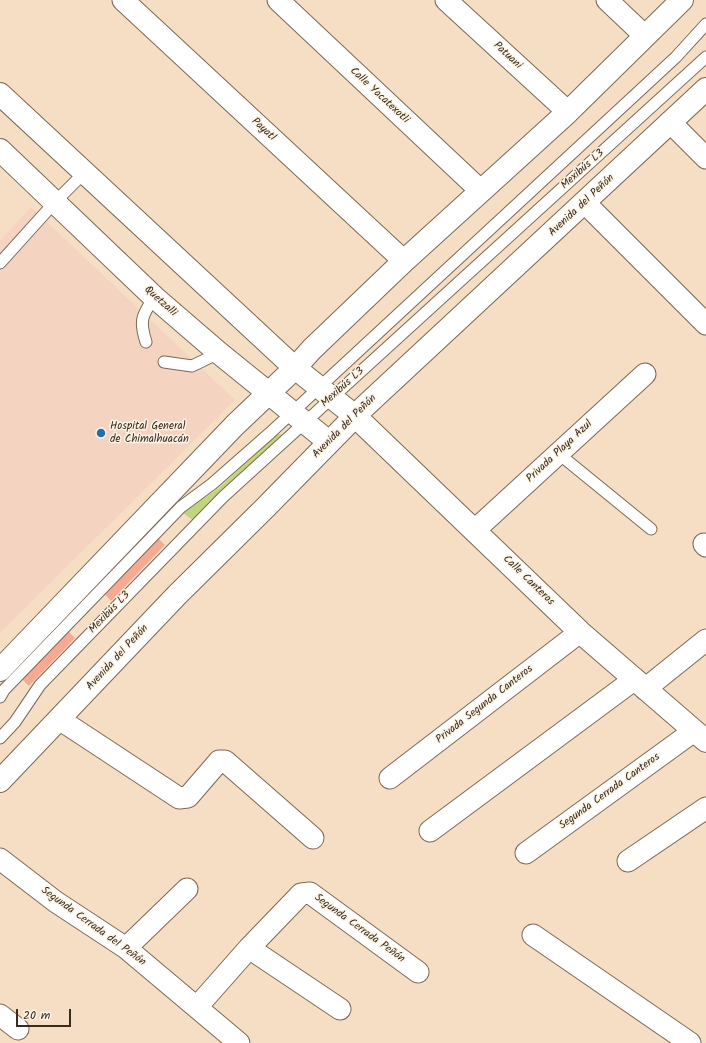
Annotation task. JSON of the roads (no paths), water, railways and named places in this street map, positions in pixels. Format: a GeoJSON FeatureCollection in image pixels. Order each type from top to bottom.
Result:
{"type":"FeatureCollection","features":[{"type":"Feature","properties":{"kind":"main road"},"geometry":{"type":"LineString","coordinates":[[0,670],[235,425],[295,368],[312,349],[404,260],[568,112],[682,0]]}},
{"type":"Feature","properties":{"kind":"main road","name":"Avenida del Peñón"},"geometry":{"type":"LineString","coordinates":[[0,781],[177,595],[355,416],[706,90]]}},
{"type":"Feature","properties":{"kind":"main road"},"geometry":{"type":"LineString","coordinates":[[0,94],[295,368]]}},
{"type":"Feature","properties":{"kind":"main road","name":"Quetzalli"},"geometry":{"type":"LineString","coordinates":[[0,150],[154,297],[268,394],[329,442]]}},
{"type":"Feature","properties":{"kind":"main road","name":"Calle Canteros"},"geometry":{"type":"LineString","coordinates":[[295,368],[355,416],[580,632],[700,736]]}},
{"type":"Feature","properties":{"kind":"street","name":"Payatl"},"geometry":{"type":"LineString","coordinates":[[123,0],[404,260]]}},
{"type":"Feature","properties":{"kind":"street","name":"Calle Yacatexotli"},"geometry":{"type":"LineString","coordinates":[[278,0],[481,191]]}},
{"type":"Feature","properties":{"kind":"street","name":"Patuani"},"geometry":{"type":"LineString","coordinates":[[446,0],[568,112]]}},
{"type":"Feature","properties":{"kind":"street"},"geometry":{"type":"LineString","coordinates":[[607,0],[645,36]]}},
{"type":"Feature","properties":{"kind":"street"},"geometry":{"type":"LineString","coordinates":[[670,122],[706,158]]}},
{"type":"Feature","properties":{"kind":"street"},"geometry":{"type":"LineString","coordinates":[[585,203],[706,324]]}},
{"type":"Feature","properties":{"kind":"street","name":"Privada Playa Azul"},"geometry":{"type":"LineString","coordinates":[[475,530],[645,374]]}},
{"type":"Feature","properties":{"kind":"street","name":"Privada Segunda Canteros"},"geometry":{"type":"LineString","coordinates":[[390,778],[580,632]]}},
{"type":"Feature","properties":{"kind":"street"},"geometry":{"type":"LineString","coordinates":[[430,831],[640,684],[706,640]]}},
{"type":"Feature","properties":{"kind":"street"},"geometry":{"type":"LineString","coordinates":[[59,719],[179,798],[188,796],[219,762],[225,761],[314,838]]}},
{"type":"Feature","properties":{"kind":"street","name":"Segunda Cerrada Canteros"},"geometry":{"type":"LineString","coordinates":[[526,854],[700,736]]}},
{"type":"Feature","properties":{"kind":"street"},"geometry":{"type":"LineString","coordinates":[[628,861],[706,808]]}},
{"type":"Feature","properties":{"kind":"street","name":"Segunda Cerrada del Peñón"},"geometry":{"type":"LineString","coordinates":[[0,859],[56,902],[126,948],[239,1043]]}},
{"type":"Feature","properties":{"kind":"street"},"geometry":{"type":"LineString","coordinates":[[126,948],[187,888]]}},
{"type":"Feature","properties":{"kind":"street","name":"Segunda Cerrada Peñón"},"geometry":{"type":"LineString","coordinates":[[197,1007],[249,948],[301,894],[308,892],[418,972]]}},
{"type":"Feature","properties":{"kind":"street"},"geometry":{"type":"LineString","coordinates":[[533,934],[690,1043]]}},
{"type":"Feature","properties":{"kind":"street"},"geometry":{"type":"LineString","coordinates":[[249,948],[340,1010]]}},
{"type":"Feature","properties":{"kind":"street"},"geometry":{"type":"LineString","coordinates":[[0,1015],[18,1029]]}},
{"type":"Feature","properties":{"kind":"lane","name":"Mexibús L3"},"geometry":{"type":"LineString","coordinates":[[0,738],[15,722],[40,685],[299,417],[676,57],[706,24]]}},
{"type":"Feature","properties":{"kind":"lane","name":"Mexibús L3"},"geometry":{"type":"LineString","coordinates":[[0,697],[4,690],[181,507],[299,417],[706,57]]}},
{"type":"Feature","properties":{"kind":"lane"},"geometry":{"type":"LineString","coordinates":[[0,263],[55,202],[85,172]]}},
{"type":"Feature","properties":{"kind":"lane"},"geometry":{"type":"LineString","coordinates":[[146,342],[141,327],[142,314],[154,297]]}},
{"type":"Feature","properties":{"kind":"lane"},"geometry":{"type":"LineString","coordinates":[[164,362],[192,366],[219,353]]}},
{"type":"Feature","properties":{"kind":"lane"},"geometry":{"type":"LineString","coordinates":[[559,454],[651,529]]}},
{"type":"Feature","properties":{"kind":"place","name":"Hospital General de Chimalhuacán"},"geometry":{"type":"Point","coordinates":[101,433]}}]}
